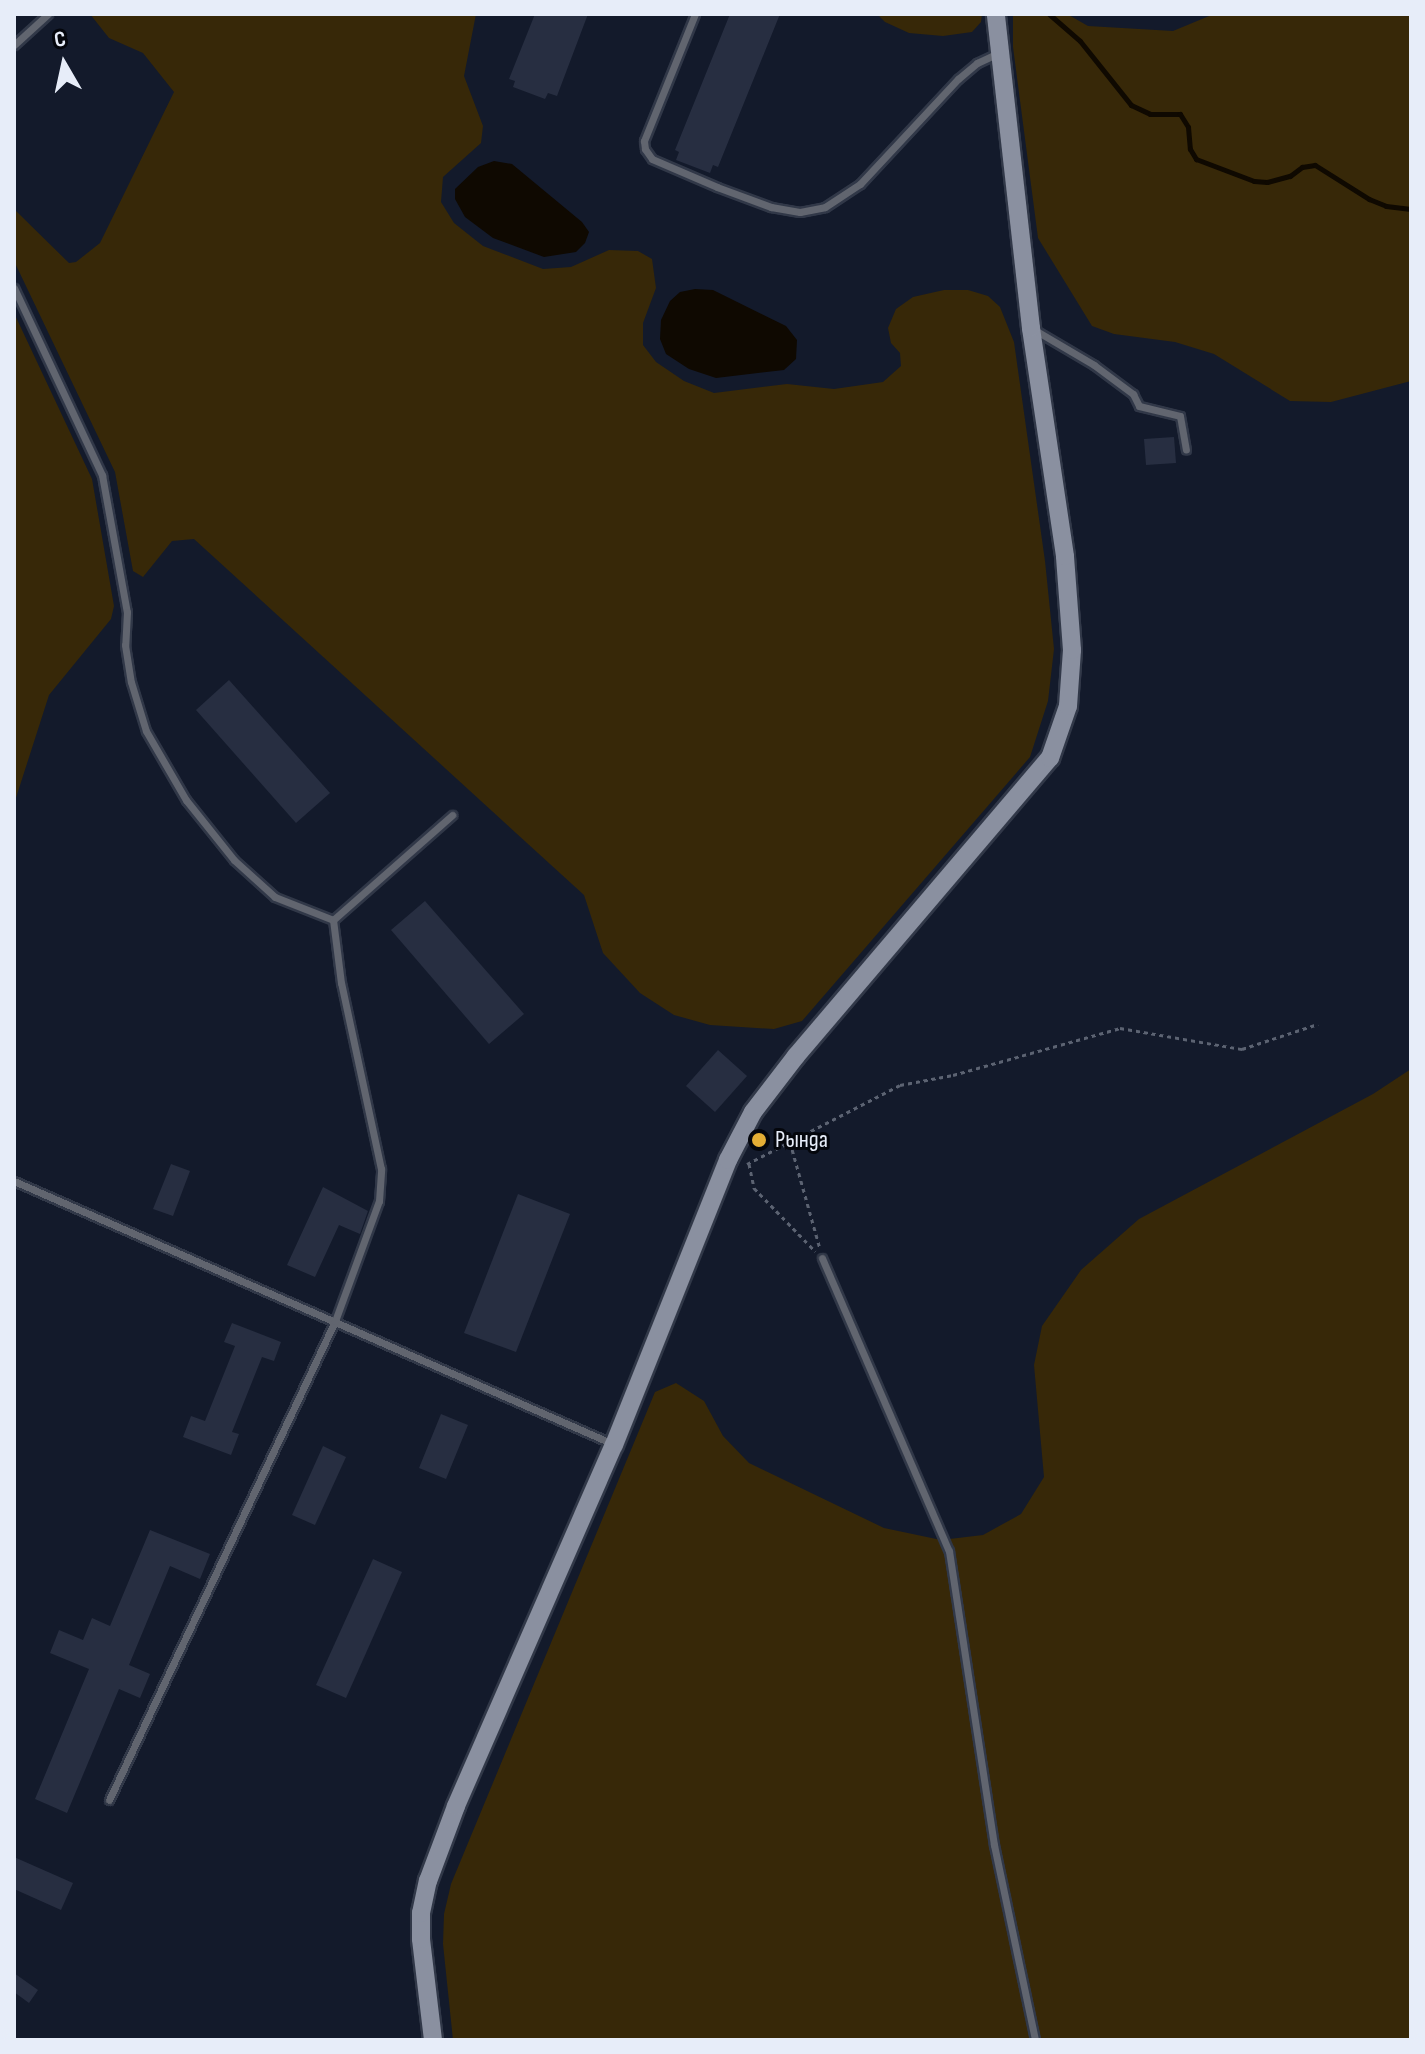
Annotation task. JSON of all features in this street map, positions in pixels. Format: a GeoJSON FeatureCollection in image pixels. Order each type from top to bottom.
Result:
{"type":"FeatureCollection","features":[{"type":"Feature","properties":{"kind":"main road"},"geometry":{"type":"LineString","coordinates":[[433,2040],[423,1967],[421,1913],[442,1845],[614,1445],[728,1160],[753,1112],[796,1056],[1050,758],[1068,706],[1072,650],[1065,556],[1031,328],[996,14]]}},
{"type":"Feature","properties":{"kind":"lane"},"geometry":{"type":"LineString","coordinates":[[14,45],[48,14]]}},
{"type":"Feature","properties":{"kind":"lane"},"geometry":{"type":"LineString","coordinates":[[695,14],[644,141],[645,149],[652,159],[717,187],[771,207],[800,212],[825,207],[860,184],[958,79],[977,63],[1000,52]]}},
{"type":"Feature","properties":{"kind":"lane"},"geometry":{"type":"LineString","coordinates":[[14,288],[102,475],[127,612],[125,645],[131,682],[146,731],[186,800],[234,860],[275,897],[333,920]]}},
{"type":"Feature","properties":{"kind":"lane"},"geometry":{"type":"LineString","coordinates":[[1031,328],[1094,365],[1133,394],[1139,406],[1180,416],[1186,449]]}},
{"type":"Feature","properties":{"kind":"lane"},"geometry":{"type":"LineString","coordinates":[[333,920],[452,815]]}},
{"type":"Feature","properties":{"kind":"lane"},"geometry":{"type":"LineString","coordinates":[[109,1800],[335,1321],[379,1201],[381,1169],[341,983],[333,920]]}},
{"type":"Feature","properties":{"kind":"lane"},"geometry":{"type":"LineString","coordinates":[[14,1181],[614,1445]]}},
{"type":"Feature","properties":{"kind":"lane"},"geometry":{"type":"LineString","coordinates":[[822,1258],[949,1551],[994,1845],[1035,2040]]}},
{"type":"Feature","properties":{"kind":"path"},"geometry":{"type":"LineString","coordinates":[[728,1160],[749,1164],[900,1085],[967,1071],[1120,1028],[1242,1049],[1318,1024]]}},
{"type":"Feature","properties":{"kind":"path"},"geometry":{"type":"LineString","coordinates":[[790,1142],[822,1258]]}},
{"type":"Feature","properties":{"kind":"path"},"geometry":{"type":"LineString","coordinates":[[749,1164],[754,1188],[822,1258]]}},
{"type":"Feature","properties":{"kind":"shaded area"},"geometry":{"type":"Polygon","coordinates":[[[90,14],[476,14],[464,76],[483,126],[481,143],[443,177],[441,202],[454,223],[483,246],[543,269],[571,267],[609,250],[638,251],[652,259],[656,288],[643,323],[643,345],[656,362],[684,381],[714,393],[787,384],[834,389],[883,382],[901,366],[900,353],[891,343],[888,328],[896,309],[913,297],[944,290],[968,290],[988,296],[1000,307],[1014,342],[1045,561],[1054,649],[1048,701],[1030,757],[802,1021],[774,1029],[710,1025],[674,1015],[640,993],[603,953],[584,895],[194,539],[172,541],[143,577],[133,571],[115,472],[14,261],[14,209],[69,263],[76,262],[100,243],[174,92],[143,53],[109,38],[90,14]]]}},
{"type":"Feature","properties":{"kind":"shaded area"},"geometry":{"type":"Polygon","coordinates":[[[877,14],[982,14],[981,22],[972,32],[943,36],[909,33],[885,22],[877,14]]]}},
{"type":"Feature","properties":{"kind":"shaded area"},"geometry":{"type":"Polygon","coordinates":[[[1013,14],[1067,14],[1088,26],[1173,31],[1214,14],[1411,14],[1411,381],[1331,402],[1290,401],[1214,354],[1175,342],[1114,334],[1092,326],[1038,238],[1013,47],[1013,14]]]}},
{"type":"Feature","properties":{"kind":"shaded area"},"geometry":{"type":"Polygon","coordinates":[[[494,161],[512,164],[582,222],[589,232],[585,243],[576,252],[544,257],[493,238],[465,217],[455,199],[455,189],[478,167],[494,161]]]}},
{"type":"Feature","properties":{"kind":"shaded area"},"geometry":{"type":"Polygon","coordinates":[[[713,290],[786,326],[797,340],[796,359],[784,370],[716,378],[689,369],[666,354],[660,339],[661,320],[670,301],[680,292],[713,290]]]}},
{"type":"Feature","properties":{"kind":"shaded area"},"geometry":{"type":"Polygon","coordinates":[[[14,313],[92,479],[114,606],[111,619],[49,695],[14,804],[14,313]]]}},
{"type":"Feature","properties":{"kind":"shaded area"},"geometry":{"type":"Polygon","coordinates":[[[1411,1069],[1411,2040],[453,2040],[443,1944],[444,1914],[451,1884],[655,1392],[676,1383],[704,1401],[723,1436],[749,1463],[884,1528],[941,1540],[983,1535],[1021,1514],[1044,1477],[1034,1365],[1042,1326],[1081,1270],[1139,1219],[1373,1094],[1411,1069]]]}},
{"type":"Feature","properties":{"kind":"building"},"geometry":{"type":"Polygon","coordinates":[[[535,14],[588,14],[557,96],[548,93],[545,99],[513,87],[515,81],[509,79],[535,14]]]}},
{"type":"Feature","properties":{"kind":"building"},"geometry":{"type":"Polygon","coordinates":[[[730,14],[780,14],[718,167],[713,165],[710,173],[676,160],[679,152],[675,150],[730,14]]]}},
{"type":"Feature","properties":{"kind":"building"},"geometry":{"type":"Polygon","coordinates":[[[1174,437],[1176,463],[1146,465],[1144,439],[1174,437]]]}},
{"type":"Feature","properties":{"kind":"building"},"geometry":{"type":"Polygon","coordinates":[[[229,680],[330,793],[296,823],[196,710],[229,680]]]}},
{"type":"Feature","properties":{"kind":"building"},"geometry":{"type":"Polygon","coordinates":[[[425,901],[524,1014],[489,1044],[391,930],[425,901]]]}},
{"type":"Feature","properties":{"kind":"building"},"geometry":{"type":"Polygon","coordinates":[[[718,1050],[747,1076],[715,1112],[686,1086],[718,1050]]]}},
{"type":"Feature","properties":{"kind":"building"},"geometry":{"type":"Polygon","coordinates":[[[171,1164],[190,1171],[173,1216],[153,1209],[171,1164]]]}},
{"type":"Feature","properties":{"kind":"building"},"geometry":{"type":"Polygon","coordinates":[[[323,1187],[368,1211],[360,1234],[339,1225],[315,1277],[287,1265],[323,1187]]]}},
{"type":"Feature","properties":{"kind":"building"},"geometry":{"type":"Polygon","coordinates":[[[518,1194],[570,1214],[516,1352],[464,1333],[518,1194]]]}},
{"type":"Feature","properties":{"kind":"building"},"geometry":{"type":"Polygon","coordinates":[[[232,1323],[281,1342],[274,1361],[262,1357],[232,1432],[239,1434],[231,1455],[183,1437],[191,1416],[205,1421],[235,1346],[224,1342],[232,1323]]]}},
{"type":"Feature","properties":{"kind":"building"},"geometry":{"type":"Polygon","coordinates":[[[441,1414],[468,1425],[446,1479],[419,1468],[441,1414]]]}},
{"type":"Feature","properties":{"kind":"building"},"geometry":{"type":"Polygon","coordinates":[[[323,1446],[346,1457],[315,1525],[292,1515],[323,1446]]]}},
{"type":"Feature","properties":{"kind":"building"},"geometry":{"type":"Polygon","coordinates":[[[150,1530],[210,1554],[200,1579],[170,1566],[129,1665],[150,1674],[140,1698],[119,1689],[67,1813],[35,1799],[89,1669],[50,1653],[59,1630],[83,1640],[92,1618],[110,1626],[150,1530]]]}},
{"type":"Feature","properties":{"kind":"building"},"geometry":{"type":"Polygon","coordinates":[[[373,1559],[402,1572],[346,1698],[316,1685],[373,1559]]]}},
{"type":"Feature","properties":{"kind":"building"},"geometry":{"type":"Polygon","coordinates":[[[14,1857],[73,1883],[61,1910],[14,1889],[14,1857]]]}},
{"type":"Feature","properties":{"kind":"building"},"geometry":{"type":"Polygon","coordinates":[[[14,1973],[38,1990],[29,2003],[14,1992],[14,1973]]]}},
{"type":"Feature","properties":{"kind":"waterway"},"geometry":{"type":"LineString","coordinates":[[1049,14],[1080,41],[1131,105],[1150,114],[1180,114],[1188,127],[1190,149],[1196,159],[1254,181],[1267,182],[1290,176],[1302,167],[1315,165],[1369,199],[1386,206],[1411,209]]}},
{"type":"Feature","properties":{"kind":"place","name":"Рында"},"geometry":{"type":"Point","coordinates":[759,1140]}}]}
